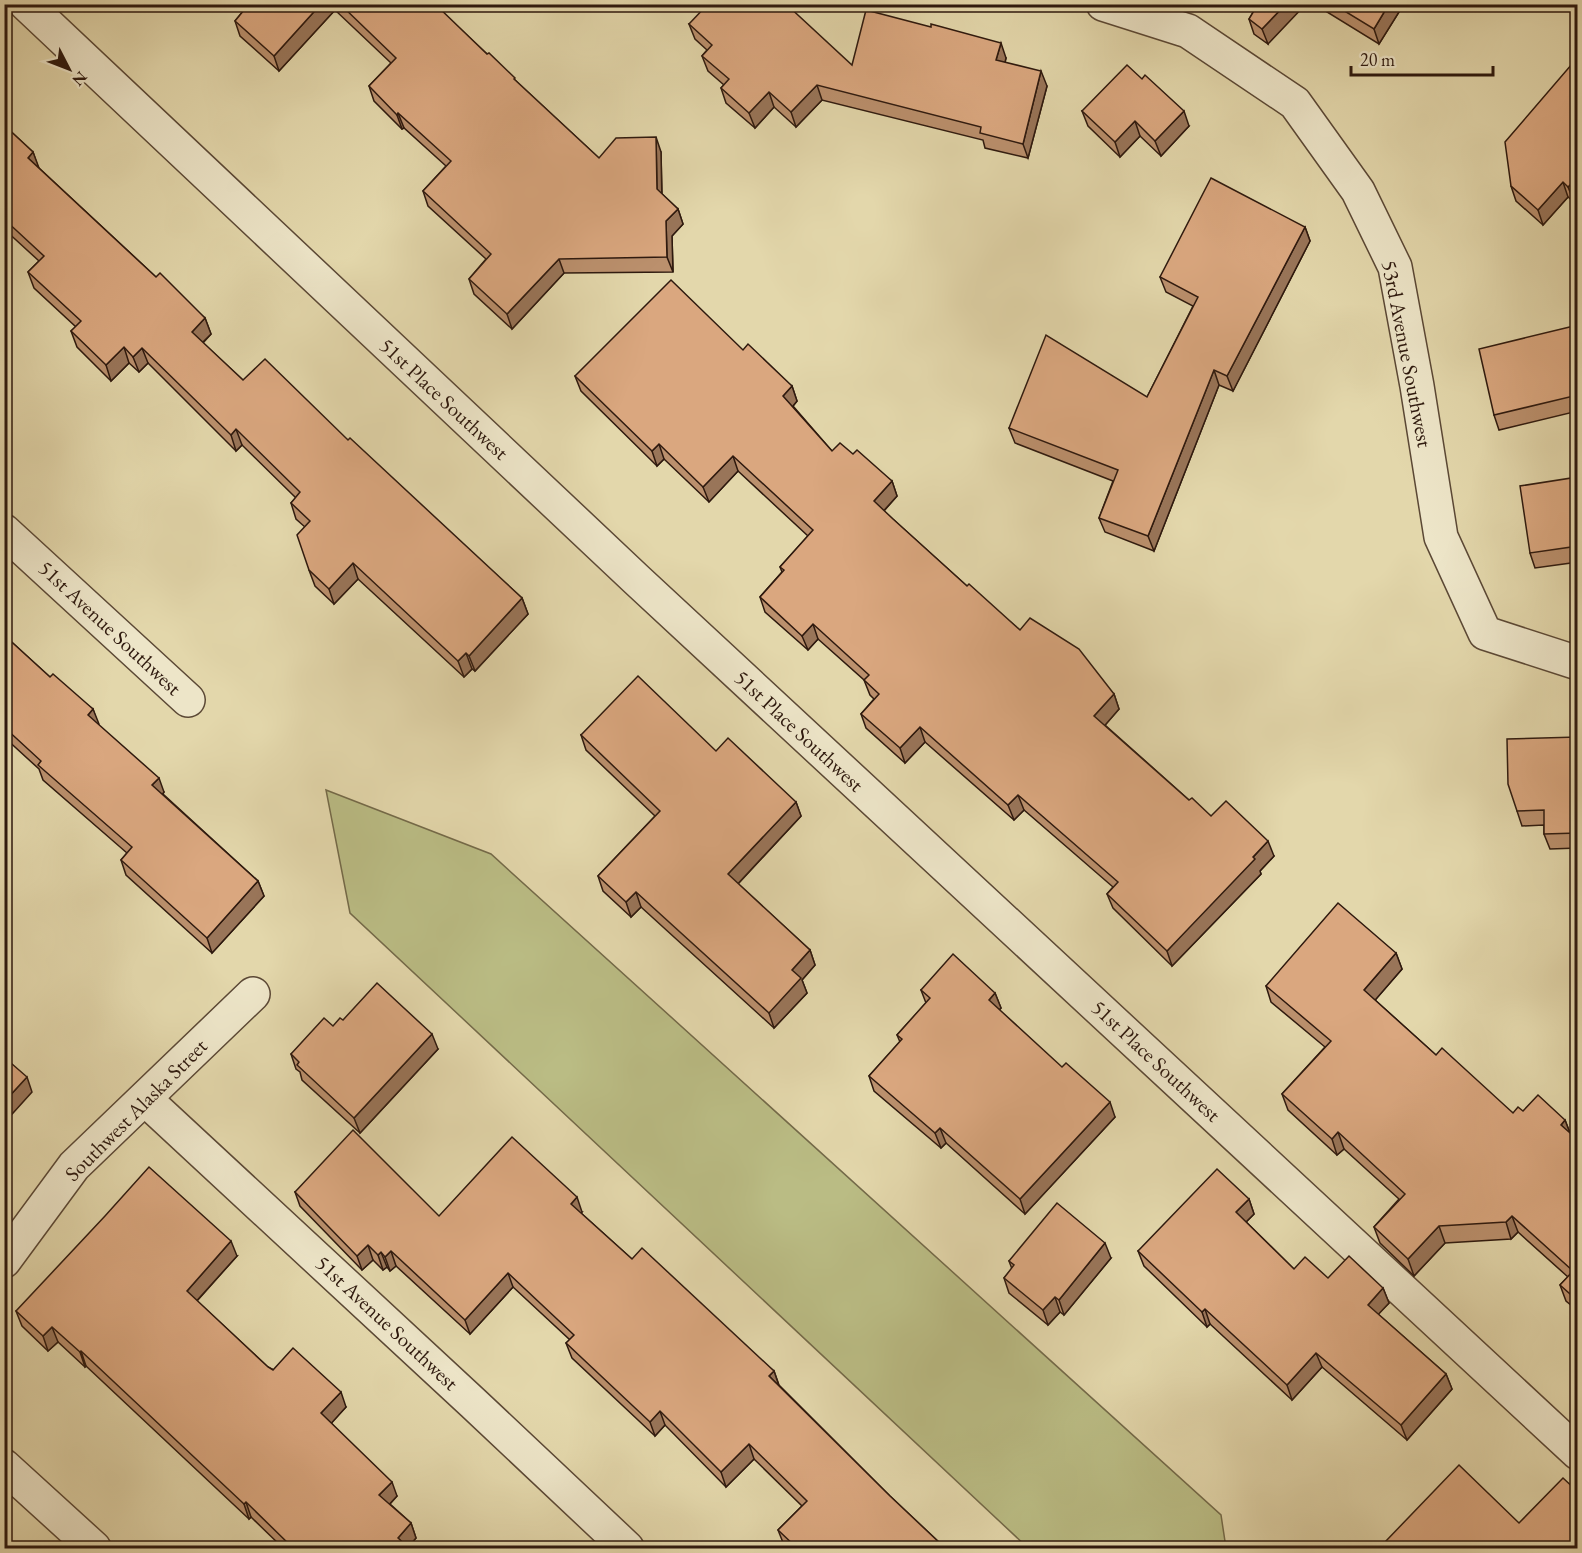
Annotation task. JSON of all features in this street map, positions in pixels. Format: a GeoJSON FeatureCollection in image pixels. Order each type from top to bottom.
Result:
{"type":"FeatureCollection","features":[{"type":"Feature","properties":{"kind":"street","name":"51st Place Southwest"},"geometry":{"type":"LineString","coordinates":[[26,4],[637,580],[1578,1453]]}},
{"type":"Feature","properties":{"kind":"street","name":"53rd Avenue Southwest"},"geometry":{"type":"LineString","coordinates":[[1103,4],[1188,31],[1295,103],[1308,121],[1358,191],[1395,267],[1417,386],[1440,537],[1485,633],[1578,663]]}},
{"type":"Feature","properties":{"kind":"street","name":"51st Avenue Southwest"},"geometry":{"type":"LineString","coordinates":[[4,531],[188,699]]}},
{"type":"Feature","properties":{"kind":"street","name":"Southwest Alaska Street"},"geometry":{"type":"LineString","coordinates":[[4,1261],[74,1166],[253,994]]}},
{"type":"Feature","properties":{"kind":"street","name":"51st Avenue Southwest"},"geometry":{"type":"LineString","coordinates":[[145,1099],[627,1548]]}},
{"type":"Feature","properties":{"kind":"street"},"geometry":{"type":"LineString","coordinates":[[4,1466],[94,1548]]}},
{"type":"Feature","properties":{"kind":"green space"},"geometry":{"type":"Polygon","coordinates":[[[326,790],[491,854],[1221,1515],[1226,1548],[1028,1548],[350,913],[326,790]]]}},
{"type":"Feature","properties":{"kind":"building"},"geometry":{"type":"Polygon","coordinates":[[[249,4],[321,4],[274,56],[235,21],[249,4]]]}},
{"type":"Feature","properties":{"kind":"building"},"geometry":{"type":"Polygon","coordinates":[[[340,4],[435,4],[599,158],[616,138],[656,137],[657,189],[678,209],[666,221],[667,257],[559,259],[507,314],[469,279],[491,254],[423,191],[451,161],[398,113],[397,115],[369,86],[396,58],[340,4]]]}},
{"type":"Feature","properties":{"kind":"building"},"geometry":{"type":"Polygon","coordinates":[[[708,4],[786,4],[852,65],[866,10],[931,27],[931,24],[1001,43],[996,60],[1041,71],[1023,144],[980,133],[981,127],[817,85],[791,112],[769,92],[749,113],[721,88],[729,79],[702,56],[712,45],[689,24],[708,4]]]}},
{"type":"Feature","properties":{"kind":"building"},"geometry":{"type":"Polygon","coordinates":[[[1258,4],[1286,4],[1262,29],[1249,19],[1258,4]]]}},
{"type":"Feature","properties":{"kind":"building"},"geometry":{"type":"Polygon","coordinates":[[[1333,4],[1389,4],[1374,29],[1333,4]]]}},
{"type":"Feature","properties":{"kind":"building"},"geometry":{"type":"Polygon","coordinates":[[[1578,57],[1578,177],[1568,187],[1563,182],[1538,210],[1511,186],[1505,142],[1578,57]]]}},
{"type":"Feature","properties":{"kind":"building"},"geometry":{"type":"Polygon","coordinates":[[[1127,65],[1142,79],[1145,75],[1184,111],[1155,141],[1135,121],[1115,142],[1082,111],[1127,65]]]}},
{"type":"Feature","properties":{"kind":"building"},"geometry":{"type":"Polygon","coordinates":[[[4,125],[33,152],[28,158],[156,277],[160,273],[205,318],[192,332],[243,380],[265,359],[348,440],[350,438],[522,598],[469,656],[466,653],[458,661],[353,563],[329,589],[309,570],[297,535],[310,521],[291,503],[300,492],[236,429],[231,435],[142,348],[133,357],[124,347],[106,365],[71,331],[81,321],[28,272],[44,256],[4,219],[4,125]]]}},
{"type":"Feature","properties":{"kind":"building"},"geometry":{"type":"Polygon","coordinates":[[[1211,178],[1305,227],[1227,376],[1214,370],[1148,536],[1099,518],[1118,470],[1009,428],[1046,335],[1147,397],[1198,297],[1160,277],[1211,178]]]}},
{"type":"Feature","properties":{"kind":"building"},"geometry":{"type":"Polygon","coordinates":[[[671,280],[743,350],[748,344],[792,386],[783,396],[832,451],[840,443],[853,454],[857,450],[892,481],[874,501],[967,586],[969,584],[1020,630],[1030,618],[1079,649],[1114,694],[1094,716],[1189,800],[1192,798],[1211,816],[1226,801],[1268,841],[1253,857],[1255,859],[1167,951],[1107,894],[1118,882],[1018,795],[1008,805],[920,727],[900,748],[861,714],[879,694],[864,680],[869,675],[813,624],[802,636],[760,597],[784,570],[780,567],[813,530],[733,456],[703,487],[659,444],[652,451],[575,376],[671,280]]]}},
{"type":"Feature","properties":{"kind":"building"},"geometry":{"type":"Polygon","coordinates":[[[1578,325],[1578,395],[1494,415],[1479,349],[1578,325]]]}},
{"type":"Feature","properties":{"kind":"building"},"geometry":{"type":"Polygon","coordinates":[[[1578,477],[1578,546],[1530,553],[1520,486],[1578,477]]]}},
{"type":"Feature","properties":{"kind":"building"},"geometry":{"type":"Polygon","coordinates":[[[4,635],[50,677],[53,674],[93,709],[88,715],[159,778],[152,785],[258,881],[207,938],[121,860],[132,847],[38,765],[41,761],[4,727],[4,635]]]}},
{"type":"Feature","properties":{"kind":"building"},"geometry":{"type":"Polygon","coordinates":[[[638,676],[716,751],[728,738],[796,802],[728,874],[810,950],[792,970],[801,978],[769,1013],[636,892],[626,902],[598,876],[660,811],[581,735],[638,676]]]}},
{"type":"Feature","properties":{"kind":"building"},"geometry":{"type":"Polygon","coordinates":[[[1578,737],[1578,833],[1544,834],[1544,810],[1517,811],[1508,784],[1507,739],[1578,737]]]}},
{"type":"Feature","properties":{"kind":"building"},"geometry":{"type":"Polygon","coordinates":[[[1338,903],[1396,953],[1364,990],[1436,1055],[1442,1048],[1513,1113],[1518,1107],[1523,1111],[1538,1095],[1565,1120],[1561,1125],[1578,1140],[1578,1301],[1560,1285],[1573,1271],[1512,1216],[1506,1222],[1439,1226],[1408,1259],[1374,1227],[1405,1194],[1338,1132],[1332,1139],[1282,1094],[1331,1041],[1266,986],[1338,903]]]}},
{"type":"Feature","properties":{"kind":"building"},"geometry":{"type":"Polygon","coordinates":[[[953,954],[995,993],[989,1000],[1062,1067],[1066,1063],[1110,1102],[1020,1199],[940,1128],[935,1133],[869,1076],[902,1039],[897,1035],[930,998],[921,990],[953,954]]]}},
{"type":"Feature","properties":{"kind":"building"},"geometry":{"type":"Polygon","coordinates":[[[377,983],[432,1034],[354,1118],[297,1065],[299,1062],[291,1054],[324,1018],[333,1026],[340,1018],[343,1020],[377,983]]]}},
{"type":"Feature","properties":{"kind":"building"},"geometry":{"type":"Polygon","coordinates":[[[4,1057],[27,1077],[4,1102],[4,1057]]]}},
{"type":"Feature","properties":{"kind":"building"},"geometry":{"type":"Polygon","coordinates":[[[353,1130],[439,1216],[512,1137],[577,1197],[571,1204],[632,1259],[642,1248],[774,1371],[769,1376],[943,1546],[941,1548],[797,1548],[778,1530],[807,1501],[749,1444],[721,1472],[660,1411],[650,1422],[566,1343],[574,1335],[508,1273],[465,1320],[391,1251],[385,1257],[381,1252],[378,1255],[368,1245],[357,1256],[295,1192],[353,1130]]]}},
{"type":"Feature","properties":{"kind":"building"},"geometry":{"type":"Polygon","coordinates":[[[149,1167],[231,1241],[187,1291],[268,1367],[273,1370],[293,1348],[341,1392],[321,1413],[392,1482],[379,1495],[411,1523],[398,1538],[409,1548],[293,1548],[81,1351],[52,1327],[43,1336],[16,1311],[149,1167]]]}},
{"type":"Feature","properties":{"kind":"building"},"geometry":{"type":"Polygon","coordinates":[[[1217,1169],[1249,1199],[1236,1212],[1294,1269],[1305,1257],[1328,1278],[1349,1256],[1383,1288],[1368,1305],[1446,1374],[1401,1425],[1316,1353],[1287,1385],[1205,1309],[1202,1312],[1138,1251],[1217,1169]]]}},
{"type":"Feature","properties":{"kind":"building"},"geometry":{"type":"Polygon","coordinates":[[[1057,1203],[1105,1243],[1059,1300],[1055,1297],[1043,1310],[1004,1278],[1014,1265],[1009,1261],[1057,1203]]]}},
{"type":"Feature","properties":{"kind":"building"},"geometry":{"type":"Polygon","coordinates":[[[1459,1465],[1519,1523],[1563,1478],[1578,1492],[1578,1547],[1391,1548],[1385,1542],[1459,1465]]]}}]}
